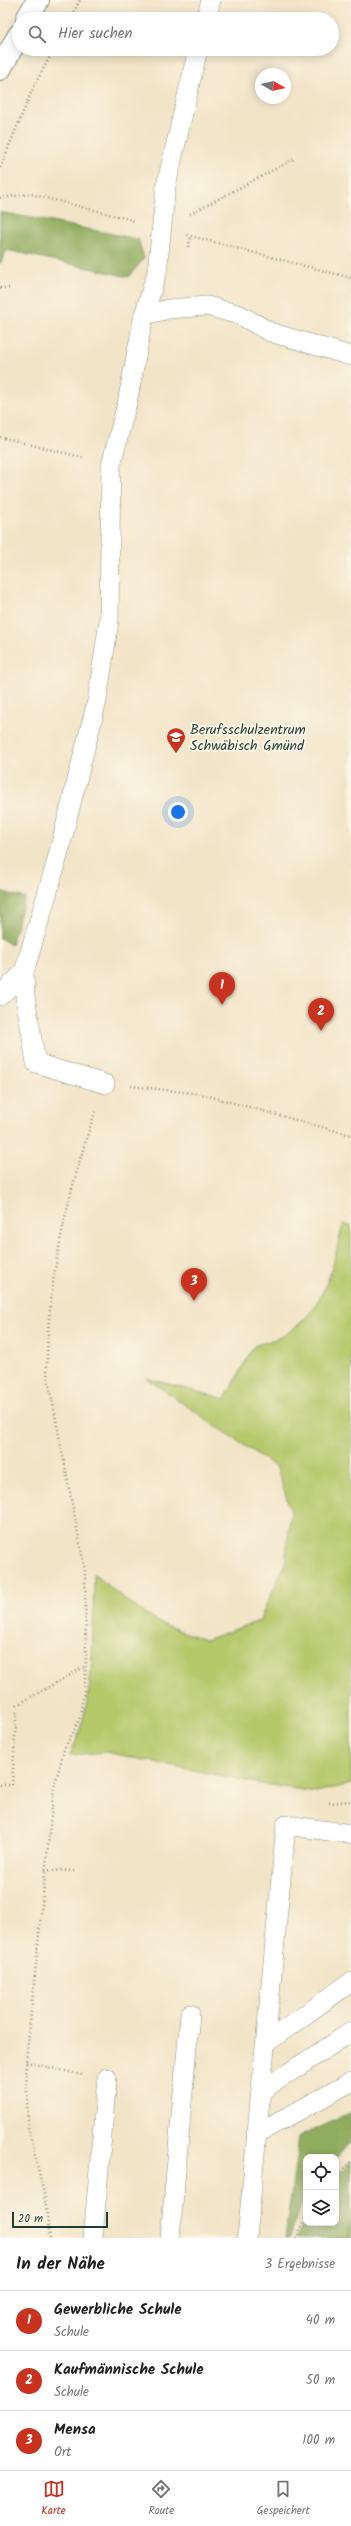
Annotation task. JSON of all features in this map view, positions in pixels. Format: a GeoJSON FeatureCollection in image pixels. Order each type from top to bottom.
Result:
{"type":"FeatureCollection","features":[{"type":"Feature","properties":{"kind":"street"},"geometry":{"type":"LineString","coordinates":[[32,12],[38,0]]}},
{"type":"Feature","properties":{"kind":"street"},"geometry":{"type":"LineString","coordinates":[[0,69],[12,48]]}},
{"type":"Feature","properties":{"kind":"lane"},"geometry":{"type":"LineString","coordinates":[[208,12],[211,0]]}},
{"type":"Feature","properties":{"kind":"lane"},"geometry":{"type":"LineString","coordinates":[[105,1084],[36,1063],[25,996],[24,972],[57,860],[97,701],[109,621],[111,465],[127,403],[144,315],[158,272],[166,186],[196,56]]}},
{"type":"Feature","properties":{"kind":"lane"},"geometry":{"type":"LineString","coordinates":[[144,315],[169,309],[207,306],[240,315],[270,332],[351,356]]}},
{"type":"Feature","properties":{"kind":"lane"},"geometry":{"type":"LineString","coordinates":[[0,996],[24,972]]}},
{"type":"Feature","properties":{"kind":"lane"},"geometry":{"type":"LineString","coordinates":[[247,2238],[286,1825],[351,1834]]}},
{"type":"Feature","properties":{"kind":"lane"},"geometry":{"type":"LineString","coordinates":[[266,2043],[351,1982]]}},
{"type":"Feature","properties":{"kind":"lane"},"geometry":{"type":"LineString","coordinates":[[170,2238],[190,2014]]}},
{"type":"Feature","properties":{"kind":"lane"},"geometry":{"type":"LineString","coordinates":[[261,2091],[351,2032]]}},
{"type":"Feature","properties":{"kind":"lane"},"geometry":{"type":"LineString","coordinates":[[93,2238],[107,2078]]}},
{"type":"Feature","properties":{"kind":"lane"},"geometry":{"type":"LineString","coordinates":[[256,2134],[351,2082]]}},
{"type":"Feature","properties":{"kind":"path"},"geometry":{"type":"LineString","coordinates":[[74,12],[80,0]]}},
{"type":"Feature","properties":{"kind":"path"},"geometry":{"type":"LineString","coordinates":[[0,168],[33,88],[50,56]]}},
{"type":"Feature","properties":{"kind":"path"},"geometry":{"type":"LineString","coordinates":[[163,228],[294,158]]}},
{"type":"Feature","properties":{"kind":"path"},"geometry":{"type":"LineString","coordinates":[[0,198],[31,194],[351,278]]}},
{"type":"Feature","properties":{"kind":"path"},"geometry":{"type":"LineString","coordinates":[[0,288],[10,288]]}},
{"type":"Feature","properties":{"kind":"path"},"geometry":{"type":"LineString","coordinates":[[0,437],[111,465]]}},
{"type":"Feature","properties":{"kind":"path"},"geometry":{"type":"LineString","coordinates":[[50,2238],[44,2193],[28,2127],[26,2062],[54,1787],[65,1747],[79,1721],[86,1666],[85,1570],[47,1373],[47,1343],[57,1259],[84,1144],[105,1084],[201,1094],[351,1135]]}},
{"type":"Feature","properties":{"kind":"path"},"geometry":{"type":"LineString","coordinates":[[0,1785],[12,1785],[17,1705],[86,1666]]}},
{"type":"Feature","properties":{"kind":"path"},"geometry":{"type":"LineString","coordinates":[[45,1870],[76,1871]]}},
{"type":"Feature","properties":{"kind":"path"},"geometry":{"type":"LineString","coordinates":[[26,2062],[70,2073],[107,2078]]}},
{"type":"Feature","properties":{"kind":"path"},"geometry":{"type":"LineString","coordinates":[[339,2175],[351,2161]]}},
{"type":"Feature","properties":{"kind":"path"},"geometry":{"type":"LineString","coordinates":[[296,2238],[303,2223]]}},
{"type":"Feature","properties":{"kind":"green space"},"geometry":{"type":"Polygon","coordinates":[[[0,212],[138,239],[144,258],[129,277],[7,250],[0,264],[0,212]]]}},
{"type":"Feature","properties":{"kind":"green space"},"geometry":{"type":"Polygon","coordinates":[[[0,891],[25,898],[11,945],[0,938],[0,891]]]}},
{"type":"Feature","properties":{"kind":"green space"},"geometry":{"type":"Polygon","coordinates":[[[343,1224],[351,1226],[351,1784],[316,1792],[256,1783],[106,1752],[70,1755],[79,1734],[89,1689],[93,1643],[94,1574],[128,1602],[160,1623],[205,1640],[259,1621],[285,1564],[291,1512],[277,1468],[146,1378],[225,1399],[254,1346],[289,1332],[302,1322],[312,1310],[320,1298],[326,1284],[336,1255],[343,1224]]]}},
{"type":"Feature","properties":{"kind":"green space"},"geometry":{"type":"Polygon","coordinates":[[[351,2113],[351,2140],[339,2155],[303,2154],[303,2201],[290,2238],[285,2238],[299,2137],[351,2113]]]}},
{"type":"Feature","properties":{"kind":"green space"},"geometry":{"type":"Polygon","coordinates":[[[351,2161],[351,2238],[296,2238],[303,2223],[303,2226],[339,2226],[339,2175],[351,2161]]]}},
{"type":"Feature","properties":{"kind":"place","name":"Berufsschulzentrum Schwäbisch Gmünd"},"geometry":{"type":"Point","coordinates":[176,754]}},
{"type":"Feature","properties":{"kind":"place","name":"Gewerbliche Schule"},"geometry":{"type":"Point","coordinates":[222,1005]}},
{"type":"Feature","properties":{"kind":"place","name":"Kaufmännische Schule"},"geometry":{"type":"Point","coordinates":[321,1031]}},
{"type":"Feature","properties":{"kind":"place","name":"Mensa"},"geometry":{"type":"Point","coordinates":[194,1301]}}]}
